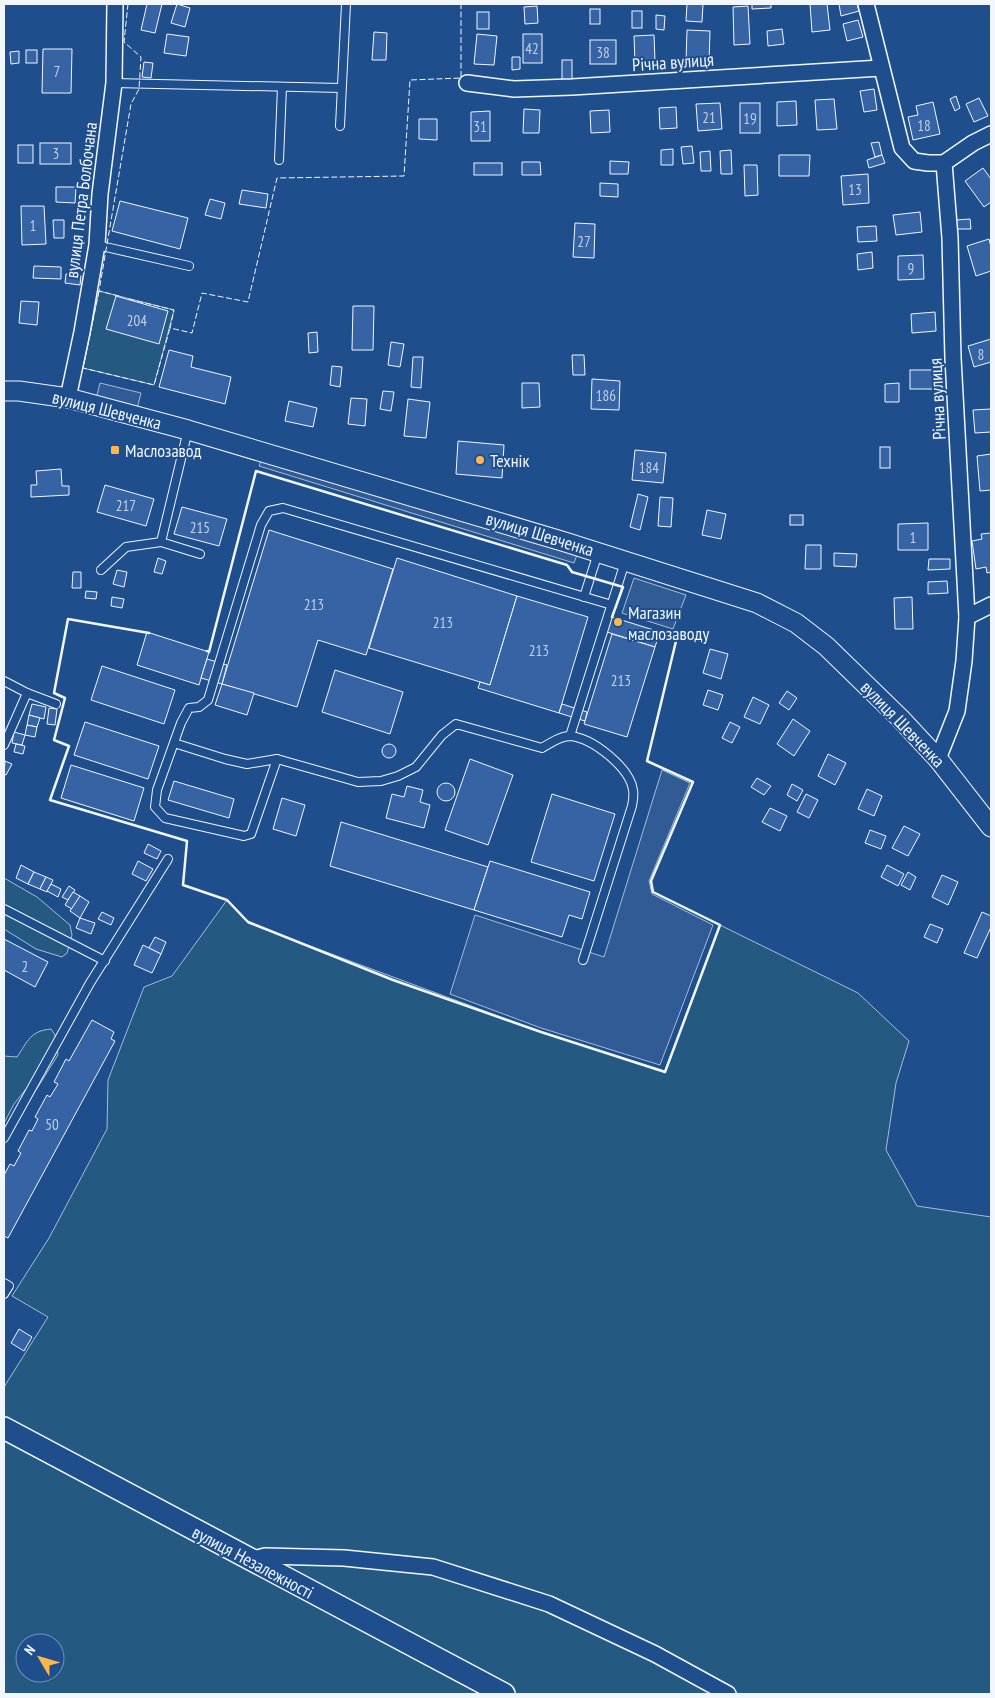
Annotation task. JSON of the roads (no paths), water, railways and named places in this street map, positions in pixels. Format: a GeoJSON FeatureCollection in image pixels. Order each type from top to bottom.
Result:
{"type":"FeatureCollection","features":[{"type":"Feature","properties":{"kind":"main road","name":"вулиця Незалежності"},"geometry":{"type":"LineString","coordinates":[[4,1428],[504,1694]]}},
{"type":"Feature","properties":{"kind":"street","name":"вулиця Петра Болбочана"},"geometry":{"type":"LineString","coordinates":[[68,398],[97,245],[100,194],[114,83],[115,4]]}},
{"type":"Feature","properties":{"kind":"street"},"geometry":{"type":"LineString","coordinates":[[866,4],[902,148],[914,161],[944,163],[973,143],[991,134]]}},
{"type":"Feature","properties":{"kind":"street","name":"Річна вулиця"},"geometry":{"type":"LineString","coordinates":[[467,83],[514,89],[572,88],[881,68]]}},
{"type":"Feature","properties":{"kind":"street","name":"Річна вулиця"},"geometry":{"type":"LineString","coordinates":[[938,758],[957,712],[964,661],[967,617],[953,358],[950,238],[944,163]]}},
{"type":"Feature","properties":{"kind":"street","name":"вулиця Шевченка"},"geometry":{"type":"LineString","coordinates":[[4,391],[68,398],[188,430],[598,552],[757,603],[796,623],[826,646],[938,758],[991,827]]}},
{"type":"Feature","properties":{"kind":"street"},"geometry":{"type":"LineString","coordinates":[[967,617],[991,604]]}},
{"type":"Feature","properties":{"kind":"street"},"geometry":{"type":"LineString","coordinates":[[250,1560],[264,1556],[344,1558],[433,1567],[549,1604],[655,1654],[728,1694]]}},
{"type":"Feature","properties":{"kind":"lane"},"geometry":{"type":"LineString","coordinates":[[340,126],[346,4]]}},
{"type":"Feature","properties":{"kind":"lane"},"geometry":{"type":"LineString","coordinates":[[114,83],[341,88]]}},
{"type":"Feature","properties":{"kind":"lane"},"geometry":{"type":"LineString","coordinates":[[279,160],[282,87]]}},
{"type":"Feature","properties":{"kind":"lane"},"geometry":{"type":"LineString","coordinates":[[97,245],[189,266]]}},
{"type":"Feature","properties":{"kind":"lane"},"geometry":{"type":"LineString","coordinates":[[161,542],[188,430]]}},
{"type":"Feature","properties":{"kind":"lane"},"geometry":{"type":"LineString","coordinates":[[277,759],[251,834],[244,836],[165,818],[155,807],[157,790],[181,723],[189,708],[199,707],[208,700],[261,525],[268,511],[283,508],[612,605]]}},
{"type":"Feature","properties":{"kind":"lane"},"geometry":{"type":"LineString","coordinates":[[101,570],[126,547],[161,542],[200,554]]}},
{"type":"Feature","properties":{"kind":"lane"},"geometry":{"type":"LineString","coordinates":[[584,597],[598,552]]}},
{"type":"Feature","properties":{"kind":"lane"},"geometry":{"type":"LineString","coordinates":[[570,736],[626,561]]}},
{"type":"Feature","properties":{"kind":"lane"},"geometry":{"type":"LineString","coordinates":[[4,681],[27,693],[56,704]]}},
{"type":"Feature","properties":{"kind":"lane"},"geometry":{"type":"LineString","coordinates":[[4,745],[27,693]]}},
{"type":"Feature","properties":{"kind":"lane"},"geometry":{"type":"LineString","coordinates":[[174,743],[247,764],[277,759],[358,782],[381,781],[398,776],[416,767],[442,736],[456,724],[542,748],[555,740],[570,736],[593,744],[614,758],[624,771],[633,789],[632,806],[583,960]]}},
{"type":"Feature","properties":{"kind":"lane"},"geometry":{"type":"LineString","coordinates":[[4,1138],[90,983],[168,858]]}},
{"type":"Feature","properties":{"kind":"lane"},"geometry":{"type":"LineString","coordinates":[[4,909],[105,961]]}},
{"type":"Feature","properties":{"kind":"lane"},"geometry":{"type":"LineString","coordinates":[[4,1283],[9,1286],[4,1294]]}},
{"type":"Feature","properties":{"kind":"place","name":"Маслозавод"},"geometry":{"type":"Point","coordinates":[115,450]}},
{"type":"Feature","properties":{"kind":"place","name":"Технік"},"geometry":{"type":"Point","coordinates":[480,460]}},
{"type":"Feature","properties":{"kind":"place","name":"Магазин маслозаводу"},"geometry":{"type":"Point","coordinates":[618,622]}}]}
